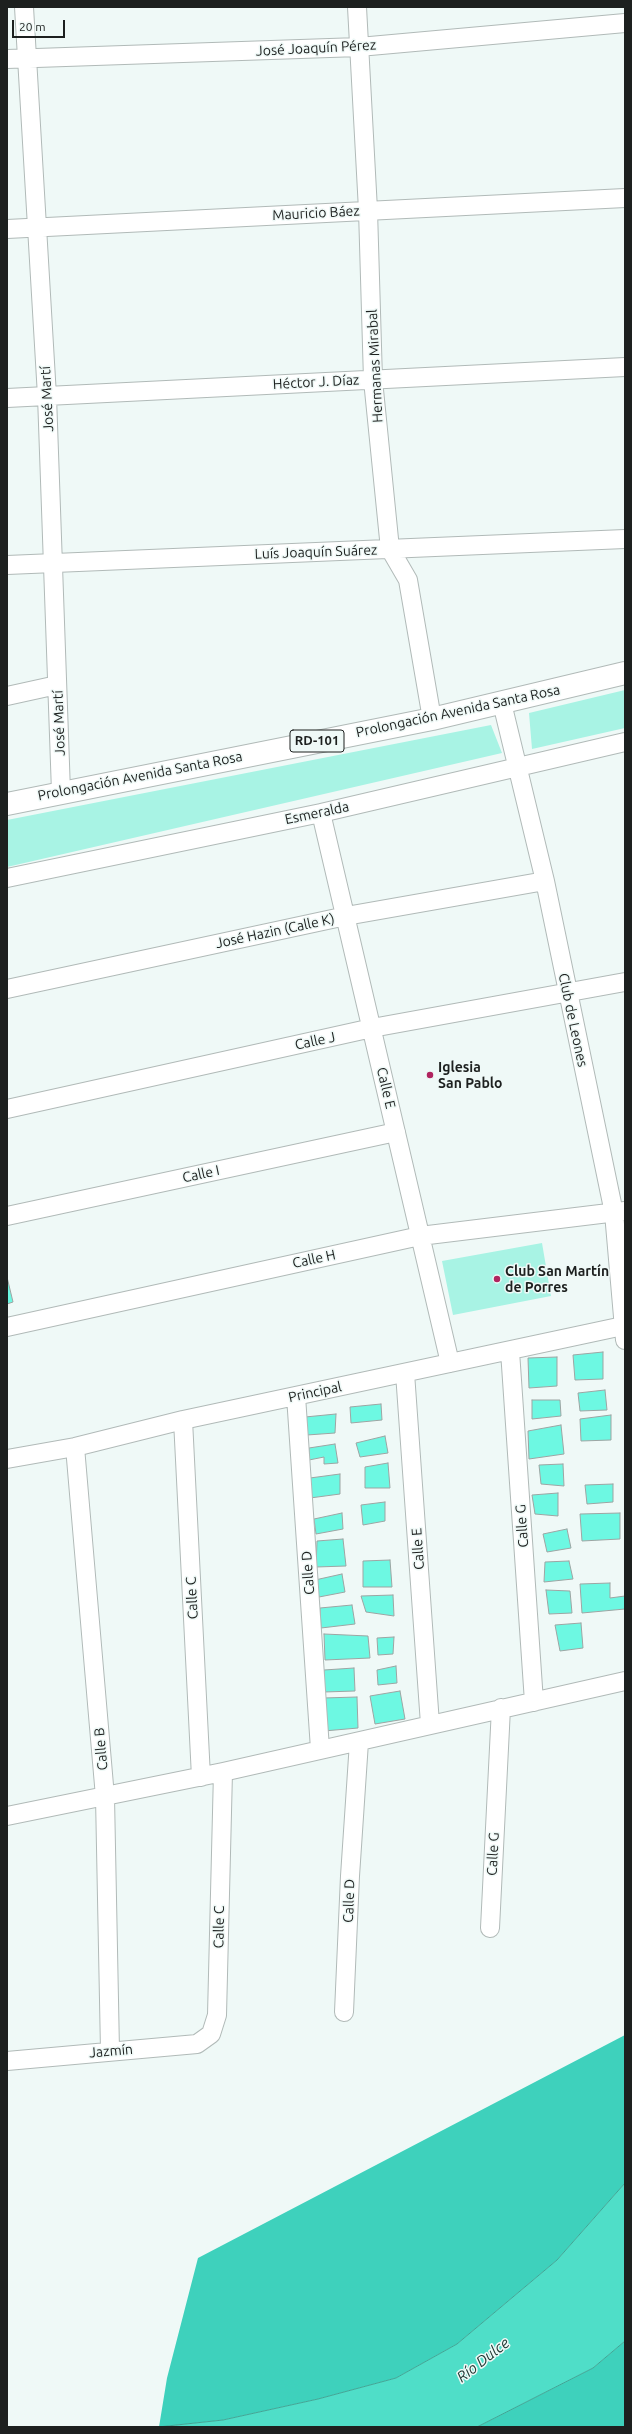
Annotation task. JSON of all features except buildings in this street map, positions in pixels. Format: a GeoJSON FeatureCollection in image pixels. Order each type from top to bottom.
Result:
{"type":"FeatureCollection","features":[{"type":"Feature","properties":{"kind":"main road","name":"Prolongación Avenida Santa Rosa"},"geometry":{"type":"LineString","coordinates":[[7,804],[432,719],[502,704],[625,673]]}},
{"type":"Feature","properties":{"kind":"street","name":"José Martí"},"geometry":{"type":"LineString","coordinates":[[24,7],[47,396],[61,792]]}},
{"type":"Feature","properties":{"kind":"street","name":"Hermanas Mirabal"},"geometry":{"type":"LineString","coordinates":[[357,7],[368,210],[373,380],[390,549],[408,580],[432,719]]}},
{"type":"Feature","properties":{"kind":"street","name":"José Joaquín Pérez"},"geometry":{"type":"LineString","coordinates":[[7,59],[359,47],[625,23]]}},
{"type":"Feature","properties":{"kind":"street","name":"Mauricio Báez"},"geometry":{"type":"LineString","coordinates":[[7,229],[625,198]]}},
{"type":"Feature","properties":{"kind":"street","name":"Héctor J. Díaz"},"geometry":{"type":"LineString","coordinates":[[7,398],[625,367]]}},
{"type":"Feature","properties":{"kind":"street","name":"Luís Joaquín Suárez"},"geometry":{"type":"LineString","coordinates":[[7,565],[625,539]]}},
{"type":"Feature","properties":{"kind":"street"},"geometry":{"type":"LineString","coordinates":[[7,696],[58,685]]}},
{"type":"Feature","properties":{"kind":"street","name":"Club de Leones"},"geometry":{"type":"LineString","coordinates":[[502,704],[545,881],[567,992],[620,1212],[624,1333]]}},
{"type":"Feature","properties":{"kind":"street","name":"Esmeralda"},"geometry":{"type":"LineString","coordinates":[[7,878],[322,813],[625,742]]}},
{"type":"Feature","properties":{"kind":"street","name":"Calle E"},"geometry":{"type":"LineString","coordinates":[[322,813],[450,1364]]}},
{"type":"Feature","properties":{"kind":"street","name":"José Hazin (Calle K)"},"geometry":{"type":"LineString","coordinates":[[7,989],[346,916],[545,881]]}},
{"type":"Feature","properties":{"kind":"street","name":"Calle J"},"geometry":{"type":"LineString","coordinates":[[7,1109],[372,1028],[625,982]]}},
{"type":"Feature","properties":{"kind":"street","name":"Calle I"},"geometry":{"type":"LineString","coordinates":[[7,1216],[396,1132]]}},
{"type":"Feature","properties":{"kind":"street","name":"Calle H"},"geometry":{"type":"LineString","coordinates":[[7,1327],[420,1236],[620,1212]]}},
{"type":"Feature","properties":{"kind":"street","name":"Principal"},"geometry":{"type":"LineString","coordinates":[[7,1459],[75,1447],[183,1420],[510,1351],[624,1333]]}},
{"type":"Feature","properties":{"kind":"street","name":"Calle G"},"geometry":{"type":"LineString","coordinates":[[510,1351],[534,1702]]}},
{"type":"Feature","properties":{"kind":"street","name":"Calle E"},"geometry":{"type":"LineString","coordinates":[[405,1373],[430,1724]]}},
{"type":"Feature","properties":{"kind":"street","name":"Calle D"},"geometry":{"type":"LineString","coordinates":[[296,1396],[320,1749]]}},
{"type":"Feature","properties":{"kind":"street","name":"Calle C"},"geometry":{"type":"LineString","coordinates":[[183,1420],[200,1777]]}},
{"type":"Feature","properties":{"kind":"street","name":"Calle B"},"geometry":{"type":"LineString","coordinates":[[75,1447],[105,1797],[110,2051]]}},
{"type":"Feature","properties":{"kind":"street"},"geometry":{"type":"LineString","coordinates":[[7,1816],[223,1772],[625,1681]]}},
{"type":"Feature","properties":{"kind":"street","name":"Calle G"},"geometry":{"type":"LineString","coordinates":[[490,1928],[501,1708]]}},
{"type":"Feature","properties":{"kind":"street","name":"Calle D"},"geometry":{"type":"LineString","coordinates":[[344,2012],[350,1876],[359,1742]]}},
{"type":"Feature","properties":{"kind":"street","name":"Calle C"},"geometry":{"type":"LineString","coordinates":[[211,2034],[216,2015],[223,1772]]}},
{"type":"Feature","properties":{"kind":"street","name":"Jazmín"},"geometry":{"type":"LineString","coordinates":[[7,2061],[196,2044],[211,2034]]}},
{"type":"Feature","properties":{"kind":"shaded area"},"geometry":{"type":"Polygon","coordinates":[[[625,690],[625,728],[532,749],[529,713],[625,690]]]}},
{"type":"Feature","properties":{"kind":"shaded area"},"geometry":{"type":"Polygon","coordinates":[[[491,725],[502,753],[7,867],[7,820],[491,725]]]}},
{"type":"Feature","properties":{"kind":"shaded area","name":"Club San Martín de Porres"},"geometry":{"type":"Polygon","coordinates":[[[542,1243],[551,1296],[453,1315],[442,1261],[542,1243]]]}},
{"type":"Feature","properties":{"kind":"shaded area"},"geometry":{"type":"Polygon","coordinates":[[[625,2035],[625,2183],[557,2260],[457,2344],[396,2378],[318,2399],[223,2420],[159,2427],[167,2378],[198,2258],[625,2035]]]}},
{"type":"Feature","properties":{"kind":"shaded area"},"geometry":{"type":"Polygon","coordinates":[[[625,2341],[625,2427],[477,2427],[593,2368],[625,2341]]]}},
{"type":"Feature","properties":{"kind":"water","name":"Río Dulce"},"geometry":{"type":"Polygon","coordinates":[[[625,2183],[625,2341],[593,2368],[477,2427],[158,2427],[223,2420],[318,2399],[396,2378],[457,2344],[557,2260],[625,2183]]]}},
{"type":"Feature","properties":{"kind":"place","name":"Iglesia San Pablo"},"geometry":{"type":"Point","coordinates":[430,1075]}},
{"type":"Feature","properties":{"kind":"place","name":"Club San Martín de Porres"},"geometry":{"type":"Point","coordinates":[497,1279]}}]}
